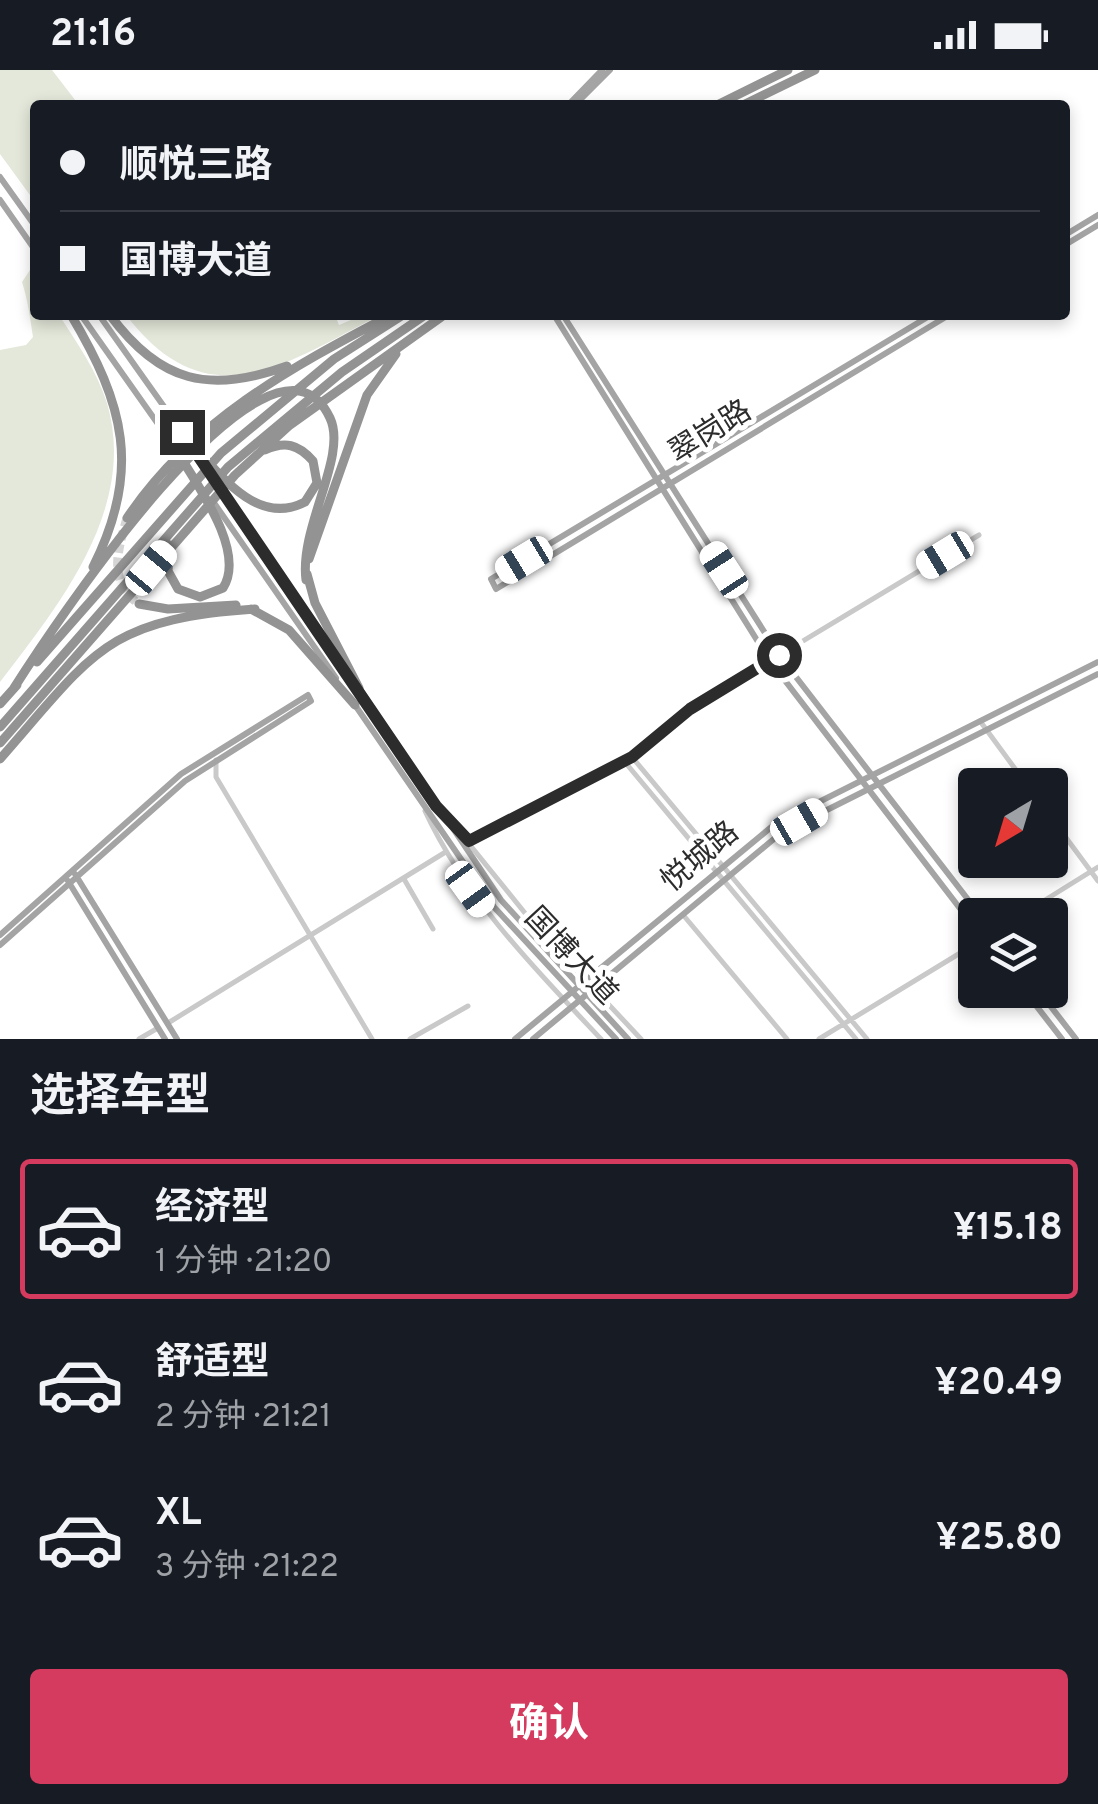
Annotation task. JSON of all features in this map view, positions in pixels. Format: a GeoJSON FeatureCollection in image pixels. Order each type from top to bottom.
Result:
{"type":"FeatureCollection","features":[{"type":"Feature","properties":{"kind":"highway"},"geometry":{"type":"LineString","coordinates":[[727,100],[788,70]]}},
{"type":"Feature","properties":{"kind":"highway"},"geometry":{"type":"LineString","coordinates":[[753,100],[815,70]]}},
{"type":"Feature","properties":{"kind":"highway"},"geometry":{"type":"LineString","coordinates":[[74,320],[102,367],[115,402],[124,469],[110,533],[83,587]]}},
{"type":"Feature","properties":{"kind":"highway"},"geometry":{"type":"LineString","coordinates":[[114,320],[142,353],[191,378],[247,381],[304,360],[381,320]]}},
{"type":"Feature","properties":{"kind":"highway"},"geometry":{"type":"LineString","coordinates":[[0,704],[183,491],[221,453],[334,360],[395,320]]}},
{"type":"Feature","properties":{"kind":"highway"},"geometry":{"type":"LineString","coordinates":[[0,727],[231,471],[328,383],[418,320]]}},
{"type":"Feature","properties":{"kind":"highway"},"geometry":{"type":"LineString","coordinates":[[231,471],[258,454],[348,380],[437,320]]}},
{"type":"Feature","properties":{"kind":"highway"},"geometry":{"type":"LineString","coordinates":[[306,580],[311,544],[367,395],[405,343]]}},
{"type":"Feature","properties":{"kind":"highway"},"geometry":{"type":"LineString","coordinates":[[127,518],[206,434],[304,360]]}},
{"type":"Feature","properties":{"kind":"highway"},"geometry":{"type":"LineString","coordinates":[[206,434],[280,392],[304,394],[324,408],[334,430],[332,457],[304,543],[306,580],[360,688]]}},
{"type":"Feature","properties":{"kind":"highway"},"geometry":{"type":"LineString","coordinates":[[182,432],[236,489],[264,507],[292,509],[312,494],[317,472],[304,450],[283,443],[258,454]]}},
{"type":"Feature","properties":{"kind":"highway"},"geometry":{"type":"LineString","coordinates":[[170,440],[227,542],[233,564],[223,588],[200,597],[178,589],[168,571],[170,544]]}},
{"type":"Feature","properties":{"kind":"highway"},"geometry":{"type":"LineString","coordinates":[[14,688],[168,471]]}},
{"type":"Feature","properties":{"kind":"highway"},"geometry":{"type":"LineString","coordinates":[[0,743],[170,544],[195,508]]}},
{"type":"Feature","properties":{"kind":"highway"},"geometry":{"type":"LineString","coordinates":[[139,604],[154,608],[213,605],[255,610],[289,630],[355,705]]}},
{"type":"Feature","properties":{"kind":"highway"},"geometry":{"type":"LineString","coordinates":[[0,759],[85,661],[110,641],[167,620],[255,610]]}},
{"type":"Feature","properties":{"kind":"main road"},"geometry":{"type":"LineString","coordinates":[[575,100],[602,70]]}},
{"type":"Feature","properties":{"kind":"main road"},"geometry":{"type":"LineString","coordinates":[[577,100],[610,70]]}},
{"type":"Feature","properties":{"kind":"main road"},"geometry":{"type":"LineString","coordinates":[[0,177],[30,219]]}},
{"type":"Feature","properties":{"kind":"main road"},"geometry":{"type":"LineString","coordinates":[[0,200],[30,243]]}},
{"type":"Feature","properties":{"kind":"main road"},"geometry":{"type":"LineString","coordinates":[[1070,231],[1098,215]]}},
{"type":"Feature","properties":{"kind":"main road"},"geometry":{"type":"LineString","coordinates":[[1070,241],[1098,225]]}},
{"type":"Feature","properties":{"kind":"main road","name":"国博大道"},"geometry":{"type":"LineString","coordinates":[[85,320],[494,907],[616,1039]]}},
{"type":"Feature","properties":{"kind":"main road","name":"国博大道"},"geometry":{"type":"LineString","coordinates":[[102,320],[360,688],[501,900],[628,1039]]}},
{"type":"Feature","properties":{"kind":"main road"},"geometry":{"type":"LineString","coordinates":[[557,320],[779,655],[967,898]]}},
{"type":"Feature","properties":{"kind":"main road"},"geometry":{"type":"LineString","coordinates":[[566,320],[660,478],[662,490],[770,661],[958,906]]}},
{"type":"Feature","properties":{"kind":"main road","name":"翠岗路"},"geometry":{"type":"LineString","coordinates":[[923,320],[490,579],[496,589],[942,320]]}},
{"type":"Feature","properties":{"kind":"main road","name":"悦城路"},"geometry":{"type":"LineString","coordinates":[[515,1039],[722,872],[775,824],[1098,662]]}},
{"type":"Feature","properties":{"kind":"main road","name":"悦城路"},"geometry":{"type":"LineString","coordinates":[[533,1039],[781,833],[1098,675]]}},
{"type":"Feature","properties":{"kind":"main road"},"geometry":{"type":"LineString","coordinates":[[0,935],[195,764],[310,698],[200,770],[75,873]]}},
{"type":"Feature","properties":{"kind":"main road"},"geometry":{"type":"LineString","coordinates":[[75,873],[176,1039]]}},
{"type":"Feature","properties":{"kind":"main road"},"geometry":{"type":"LineString","coordinates":[[0,945],[67,880]]}},
{"type":"Feature","properties":{"kind":"main road"},"geometry":{"type":"LineString","coordinates":[[67,880],[164,1039]]}},
{"type":"Feature","properties":{"kind":"main road"},"geometry":{"type":"LineString","coordinates":[[1038,1008],[1062,1039]]}},
{"type":"Feature","properties":{"kind":"main road"},"geometry":{"type":"LineString","coordinates":[[1052,1008],[1076,1039]]}},
{"type":"Feature","properties":{"kind":"street"},"geometry":{"type":"LineString","coordinates":[[469,841],[632,757],[690,709],[978,535]]}},
{"type":"Feature","properties":{"kind":"street"},"geometry":{"type":"LineString","coordinates":[[1090,667],[1098,675]]}},
{"type":"Feature","properties":{"kind":"street"},"geometry":{"type":"LineString","coordinates":[[980,721],[1014,768]]}},
{"type":"Feature","properties":{"kind":"street"},"geometry":{"type":"LineString","coordinates":[[632,757],[856,1039]]}},
{"type":"Feature","properties":{"kind":"street"},"geometry":{"type":"LineString","coordinates":[[216,759],[216,776],[372,1039]]}},
{"type":"Feature","properties":{"kind":"street"},"geometry":{"type":"LineString","coordinates":[[624,761],[722,872]]}},
{"type":"Feature","properties":{"kind":"street"},"geometry":{"type":"LineString","coordinates":[[200,770],[216,776]]}},
{"type":"Feature","properties":{"kind":"street"},"geometry":{"type":"LineString","coordinates":[[436,806],[469,841],[508,894],[641,1039]]}},
{"type":"Feature","properties":{"kind":"street"},"geometry":{"type":"LineString","coordinates":[[425,811],[444,853],[488,912],[601,1039]]}},
{"type":"Feature","properties":{"kind":"street"},"geometry":{"type":"LineString","coordinates":[[1068,840],[1098,880]]}},
{"type":"Feature","properties":{"kind":"street"},"geometry":{"type":"LineString","coordinates":[[139,1039],[444,853]]}},
{"type":"Feature","properties":{"kind":"street"},"geometry":{"type":"LineString","coordinates":[[1048,898],[1098,866]]}},
{"type":"Feature","properties":{"kind":"street"},"geometry":{"type":"LineString","coordinates":[[404,878],[433,929]]}},
{"type":"Feature","properties":{"kind":"street"},"geometry":{"type":"LineString","coordinates":[[728,880],[867,1039]]}},
{"type":"Feature","properties":{"kind":"street"},"geometry":{"type":"LineString","coordinates":[[684,916],[787,1039]]}},
{"type":"Feature","properties":{"kind":"street"},"geometry":{"type":"LineString","coordinates":[[819,1039],[958,954]]}},
{"type":"Feature","properties":{"kind":"street"},"geometry":{"type":"LineString","coordinates":[[410,1039],[468,1006]]}},
{"type":"Feature","properties":{"kind":"shaded area"},"geometry":{"type":"Polygon","coordinates":[[[0,70],[52,70],[75,100],[30,100],[30,195],[0,154],[0,70]]]}},
{"type":"Feature","properties":{"kind":"shaded area"},"geometry":{"type":"Polygon","coordinates":[[[30,270],[30,320],[27,302],[22,282],[30,270]]]}},
{"type":"Feature","properties":{"kind":"shaded area"},"geometry":{"type":"Polygon","coordinates":[[[30,320],[62,320],[86,358],[107,403],[114,442],[112,480],[102,517],[68,588],[0,682],[0,350],[26,345],[33,337],[30,320]]]}},
{"type":"Feature","properties":{"kind":"shaded area"},"geometry":{"type":"Polygon","coordinates":[[[131,320],[337,320],[339,325],[351,320],[371,320],[312,351],[248,374],[217,375],[187,367],[157,348],[131,320]]]}},
{"type":"Feature","properties":{"kind":"tunnel"},"geometry":{"type":"LineString","coordinates":[[127,518],[118,553],[119,575],[122,585],[139,604]]}},
{"type":"Feature","properties":{"kind":"route"},"geometry":{"type":"LineString","coordinates":[[182,432],[360,688],[436,806],[469,841],[632,757],[690,709],[779,655]]}}]}
